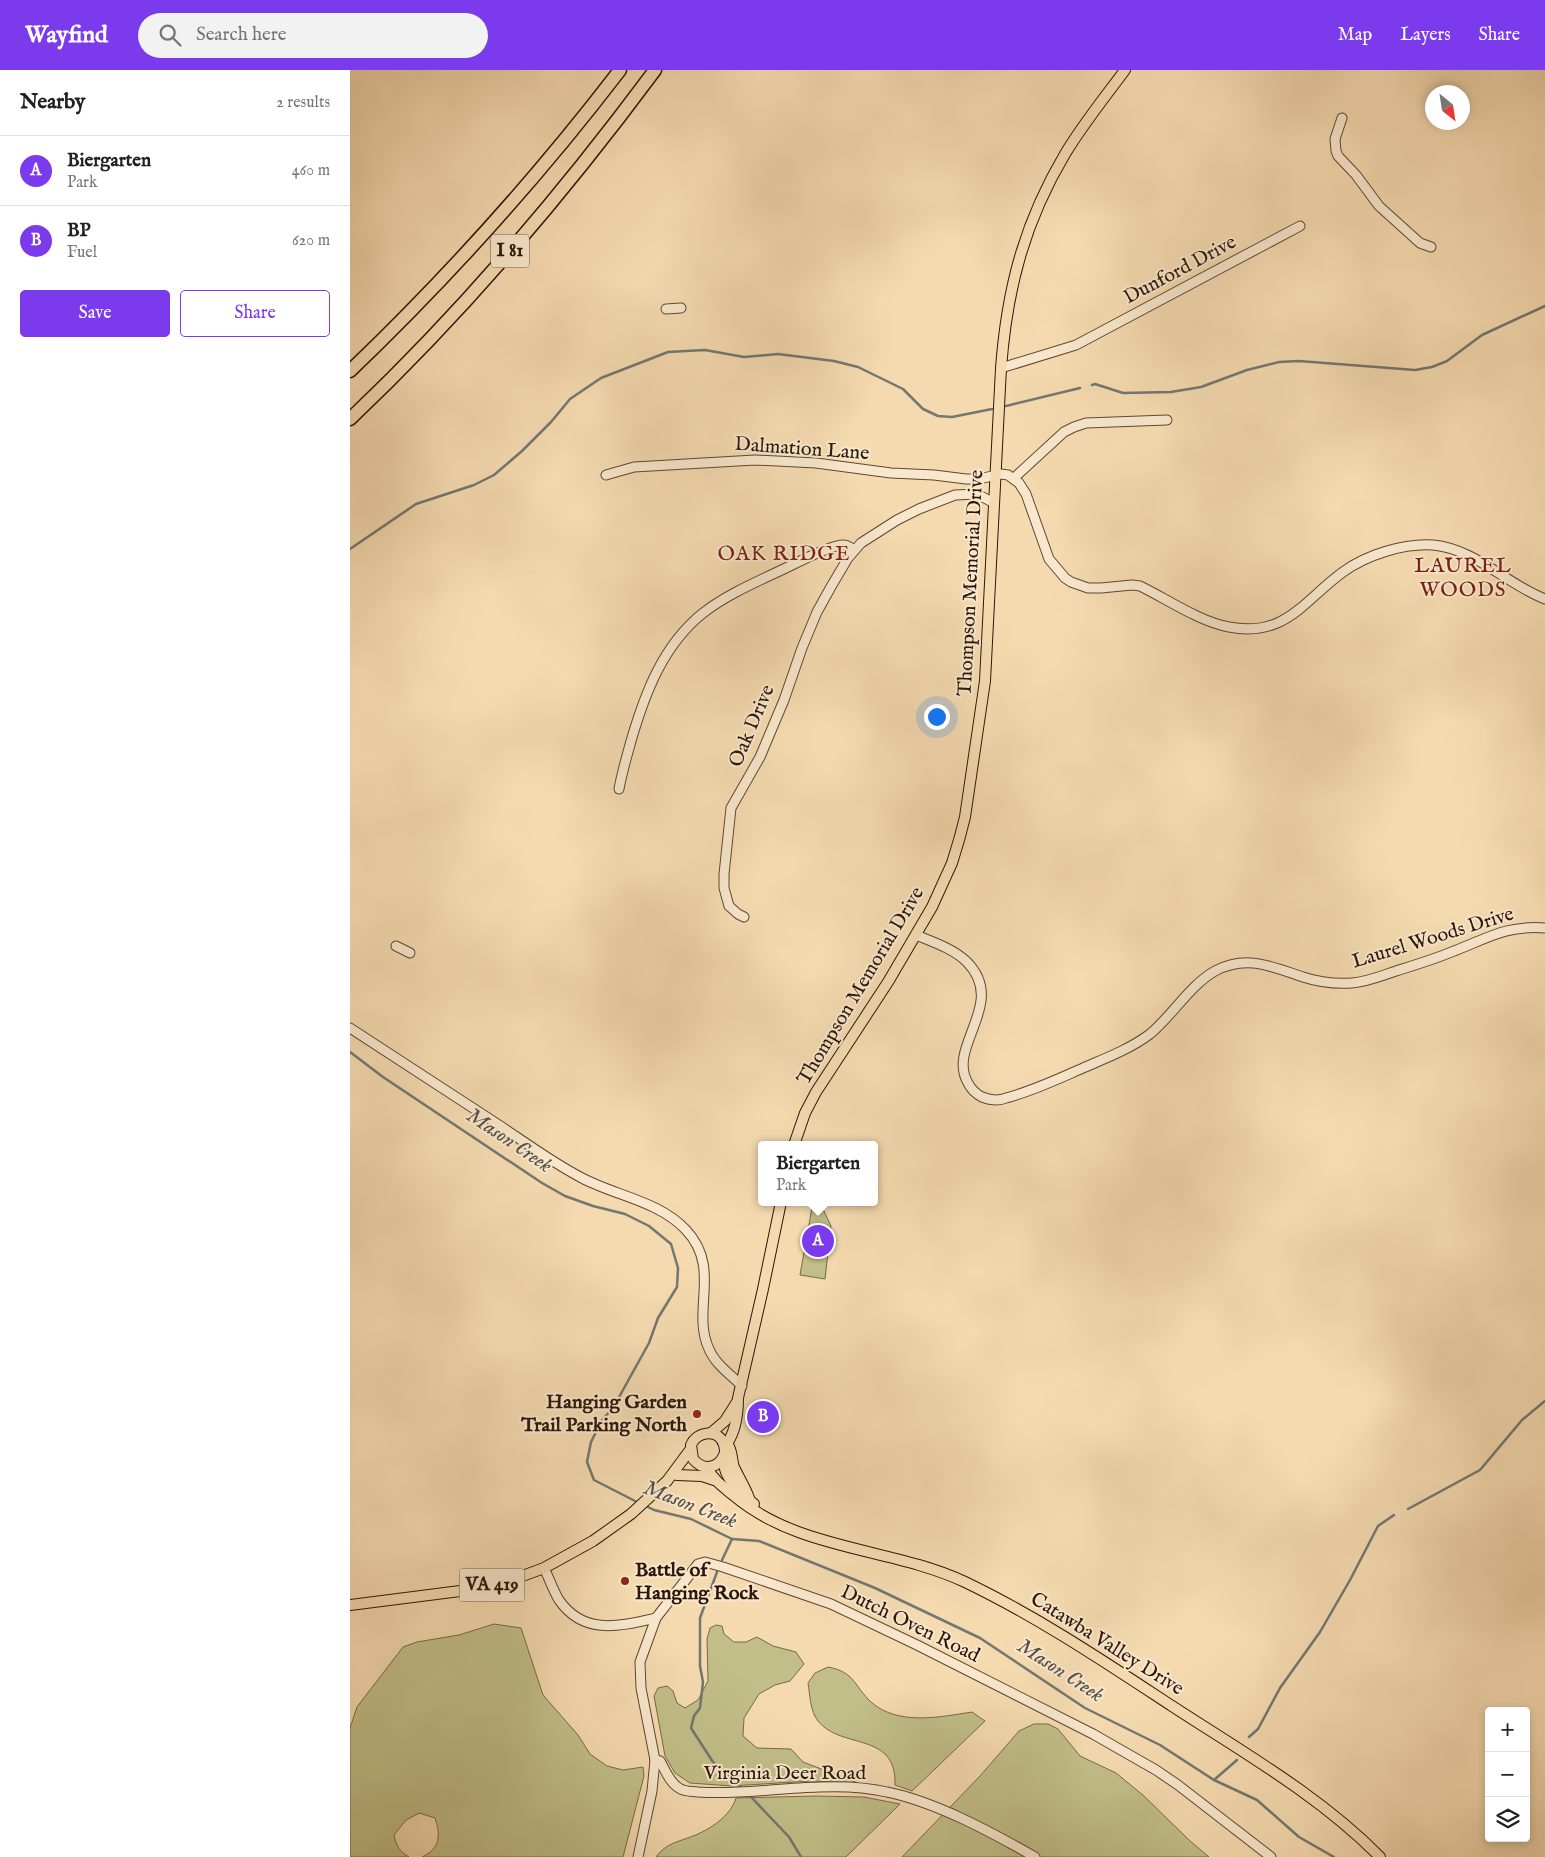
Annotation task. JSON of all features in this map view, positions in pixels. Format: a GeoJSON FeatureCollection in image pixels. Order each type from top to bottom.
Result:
{"type":"FeatureCollection","features":[{"type":"Feature","properties":{"kind":"highway","name":"I 81"},"geometry":{"type":"LineString","coordinates":[[350,371],[471,248],[552,156],[620,70]]}},
{"type":"Feature","properties":{"kind":"highway","name":"I 81"},"geometry":{"type":"LineString","coordinates":[[350,419],[426,343],[495,268],[562,189],[655,70]]}},
{"type":"Feature","properties":{"kind":"main road","name":"Thompson Memorial Drive"},"geometry":{"type":"LineString","coordinates":[[795,1141],[805,1113],[816,1092],[888,982],[916,935],[952,863],[965,817],[985,681],[1001,368],[1012,285],[1019,257],[1044,192],[1066,152],[1125,70]]}},
{"type":"Feature","properties":{"kind":"main road"},"geometry":{"type":"LineString","coordinates":[[738,1398],[738,1414],[718,1464],[703,1466],[693,1459],[690,1450],[698,1436],[711,1433],[726,1421],[738,1398],[780,1206]]}},
{"type":"Feature","properties":{"kind":"main road"},"geometry":{"type":"LineString","coordinates":[[711,1433],[720,1437],[725,1448]]}},
{"type":"Feature","properties":{"kind":"main road","name":"Catawba Valley Drive"},"geometry":{"type":"LineString","coordinates":[[725,1448],[731,1448],[733,1465],[750,1501],[781,1524]]}},
{"type":"Feature","properties":{"kind":"main road","name":"VA 419"},"geometry":{"type":"LineString","coordinates":[[664,1484],[690,1450]]}},
{"type":"Feature","properties":{"kind":"main road","name":"Catawba Valley Drive"},"geometry":{"type":"LineString","coordinates":[[703,1466],[714,1480],[757,1512],[781,1524],[829,1543],[916,1564],[952,1577],[1015,1607],[1093,1654],[1267,1767],[1318,1803],[1380,1857]]}},
{"type":"Feature","properties":{"kind":"main road","name":"VA 419"},"geometry":{"type":"LineString","coordinates":[[350,1605],[474,1588],[509,1580],[544,1568],[574,1552],[620,1522],[677,1475],[689,1468],[703,1466]]}},
{"type":"Feature","properties":{"kind":"main road"},"geometry":{"type":"LineString","coordinates":[[677,1475],[702,1476],[714,1480]]}},
{"type":"Feature","properties":{"kind":"street"},"geometry":{"type":"LineString","coordinates":[[1342,118],[1335,139],[1338,156],[1356,175],[1379,206],[1420,243],[1431,247]]}},
{"type":"Feature","properties":{"kind":"street","name":"Dunford Drive"},"geometry":{"type":"LineString","coordinates":[[1001,368],[1076,345],[1300,226]]}},
{"type":"Feature","properties":{"kind":"street"},"geometry":{"type":"LineString","coordinates":[[666,309],[681,308]]}},
{"type":"Feature","properties":{"kind":"street"},"geometry":{"type":"LineString","coordinates":[[1167,420],[1086,423],[1074,426],[1064,432],[1014,478],[1019,483],[1030,505],[1049,559],[1057,570],[1071,582],[1088,588],[1140,586],[1194,614],[1229,627],[1256,629],[1272,625],[1297,612],[1351,566],[1389,551],[1421,546],[1445,547],[1462,553],[1513,583],[1545,599]]}},
{"type":"Feature","properties":{"kind":"street","name":"Dalmation Lane"},"geometry":{"type":"LineString","coordinates":[[606,475],[634,467],[755,460],[816,463],[891,473],[966,479],[979,479],[995,475],[1014,478]]}},
{"type":"Feature","properties":{"kind":"street","name":"Oak Drive"},"geometry":{"type":"LineString","coordinates":[[744,917],[729,906],[724,888],[731,808],[752,773],[772,730],[818,612],[832,585],[854,550],[868,536],[919,509],[945,498],[968,494],[977,494],[994,503]]}},
{"type":"Feature","properties":{"kind":"street"},"geometry":{"type":"LineString","coordinates":[[619,789],[625,763],[651,682],[676,641],[703,613],[806,557],[839,545],[850,547],[854,550]]}},
{"type":"Feature","properties":{"kind":"street","name":"Laurel Woods Drive"},"geometry":{"type":"LineString","coordinates":[[916,935],[960,956],[967,962],[977,977],[981,993],[980,1010],[963,1057],[963,1071],[976,1093],[982,1097],[996,1100],[1005,1099],[1038,1087],[1130,1046],[1160,1025],[1205,978],[1222,968],[1239,963],[1264,964],[1317,980],[1336,983],[1361,982],[1453,952],[1501,931],[1518,928],[1545,928]]}},
{"type":"Feature","properties":{"kind":"street"},"geometry":{"type":"LineString","coordinates":[[396,946],[410,953]]}},
{"type":"Feature","properties":{"kind":"street"},"geometry":{"type":"LineString","coordinates":[[350,1028],[574,1173],[601,1187],[656,1208],[682,1226],[692,1238],[702,1259],[706,1283],[704,1330],[708,1349],[713,1357],[742,1386]]}},
{"type":"Feature","properties":{"kind":"street","name":"Dutch Oven Road"},"geometry":{"type":"LineString","coordinates":[[656,1618],[698,1564],[702,1562],[724,1567],[831,1604],[918,1645],[1093,1734],[1156,1770],[1206,1805],[1271,1857]]}},
{"type":"Feature","properties":{"kind":"street"},"geometry":{"type":"LineString","coordinates":[[544,1568],[558,1598],[565,1608],[580,1620],[600,1626],[622,1626],[656,1618]]}},
{"type":"Feature","properties":{"kind":"street"},"geometry":{"type":"LineString","coordinates":[[638,1857],[652,1791],[655,1760],[641,1688],[640,1669],[641,1658],[656,1618]]}},
{"type":"Feature","properties":{"kind":"street","name":"Virginia Deer Road"},"geometry":{"type":"LineString","coordinates":[[655,1760],[660,1761],[668,1777],[684,1790],[711,1793],[819,1787],[867,1789],[896,1794],[934,1807],[1035,1857]]}},
{"type":"Feature","properties":{"kind":"shaded area"},"geometry":{"type":"Polygon","coordinates":[[[812,1206],[821,1206],[831,1226],[825,1279],[800,1275],[812,1206]]]}},
{"type":"Feature","properties":{"kind":"shaded area"},"geometry":{"type":"Polygon","coordinates":[[[494,1624],[521,1628],[543,1695],[578,1735],[590,1754],[607,1766],[623,1770],[643,1767],[644,1776],[623,1857],[422,1857],[436,1846],[438,1830],[435,1818],[419,1813],[406,1820],[394,1835],[399,1848],[409,1857],[350,1857],[350,1728],[357,1707],[403,1647],[417,1642],[459,1635],[494,1624]]]}},
{"type":"Feature","properties":{"kind":"shaded area"},"geometry":{"type":"Polygon","coordinates":[[[716,1625],[722,1626],[724,1634],[734,1642],[746,1642],[757,1637],[773,1646],[796,1652],[804,1664],[790,1681],[775,1685],[759,1694],[744,1718],[743,1736],[757,1748],[791,1749],[803,1762],[858,1783],[811,1781],[731,1786],[690,1783],[675,1773],[665,1756],[654,1696],[658,1688],[667,1686],[673,1691],[677,1703],[685,1708],[698,1700],[708,1681],[707,1639],[710,1628],[716,1625]]]}},
{"type":"Feature","properties":{"kind":"shaded area"},"geometry":{"type":"Polygon","coordinates":[[[828,1667],[844,1672],[871,1702],[882,1710],[906,1717],[920,1718],[972,1712],[985,1721],[912,1791],[895,1785],[893,1768],[887,1756],[878,1749],[828,1730],[815,1717],[808,1683],[815,1673],[828,1667]]]}},
{"type":"Feature","properties":{"kind":"shaded area"},"geometry":{"type":"Polygon","coordinates":[[[1034,1724],[1048,1724],[1058,1729],[1080,1756],[1116,1773],[1144,1796],[1209,1857],[902,1857],[980,1776],[1019,1731],[1034,1724]]]}},
{"type":"Feature","properties":{"kind":"shaded area"},"geometry":{"type":"Polygon","coordinates":[[[864,1797],[900,1804],[846,1857],[656,1857],[668,1846],[719,1822],[729,1811],[736,1798],[864,1797]]]}},
{"type":"Feature","properties":{"kind":"waterway"},"geometry":{"type":"LineString","coordinates":[[1092,385],[1095,384],[1123,393],[1171,392],[1201,387],[1247,370],[1279,362],[1299,361],[1415,370],[1432,367],[1447,361],[1482,335],[1545,306]]}},
{"type":"Feature","properties":{"kind":"waterway"},"geometry":{"type":"LineString","coordinates":[[350,549],[416,504],[474,485],[494,475],[522,451],[551,422],[570,399],[601,378],[668,352],[705,350],[744,357],[778,354],[834,361],[858,367],[903,389],[923,409],[938,416],[952,417],[992,409]]}},
{"type":"Feature","properties":{"kind":"waterway"},"geometry":{"type":"LineString","coordinates":[[1006,406],[1080,388]]}},
{"type":"Feature","properties":{"kind":"waterway","name":"Mason Creek"},"geometry":{"type":"LineString","coordinates":[[350,1052],[383,1077],[542,1183],[565,1196],[593,1206],[625,1214],[649,1226],[671,1244],[678,1268],[677,1287],[658,1318],[649,1343],[613,1408],[602,1420],[591,1442],[587,1462],[594,1480],[639,1503]]}},
{"type":"Feature","properties":{"kind":"waterway"},"geometry":{"type":"LineString","coordinates":[[1408,1509],[1480,1470],[1522,1420],[1545,1401]]}},
{"type":"Feature","properties":{"kind":"waterway","name":"Mason Creek"},"geometry":{"type":"LineString","coordinates":[[644,1505],[654,1510],[691,1519],[732,1539],[759,1541],[875,1588],[980,1638],[1085,1708],[1160,1745],[1214,1780],[1257,1800],[1299,1837],[1334,1857]]}},
{"type":"Feature","properties":{"kind":"waterway"},"geometry":{"type":"LineString","coordinates":[[1249,1737],[1258,1729],[1280,1688],[1320,1632],[1378,1526],[1394,1515]]}},
{"type":"Feature","properties":{"kind":"waterway"},"geometry":{"type":"LineString","coordinates":[[722,1560],[732,1539]]}},
{"type":"Feature","properties":{"kind":"waterway"},"geometry":{"type":"LineString","coordinates":[[717,1572],[700,1618],[700,1666],[703,1682],[700,1708],[694,1716],[691,1728],[713,1762],[740,1787]]}},
{"type":"Feature","properties":{"kind":"waterway"},"geometry":{"type":"LineString","coordinates":[[1214,1780],[1237,1760]]}},
{"type":"Feature","properties":{"kind":"waterway"},"geometry":{"type":"LineString","coordinates":[[752,1798],[789,1837],[801,1857]]}},
{"type":"Feature","properties":{"kind":"place","name":"Biergarten"},"geometry":{"type":"Point","coordinates":[818,1241]}},
{"type":"Feature","properties":{"kind":"place","name":"Hanging Garden Trail Parking North"},"geometry":{"type":"Point","coordinates":[697,1414]}},
{"type":"Feature","properties":{"kind":"place","name":"BP"},"geometry":{"type":"Point","coordinates":[763,1417]}},
{"type":"Feature","properties":{"kind":"place","name":"Battle of Hanging Rock"},"geometry":{"type":"Point","coordinates":[625,1581]}},
{"type":"Feature","properties":{"kind":"district","name":"OAK RIDGE"},"geometry":{"type":"Point","coordinates":[784,554]}},
{"type":"Feature","properties":{"kind":"district","name":"LAUREL WOODS"},"geometry":{"type":"Point","coordinates":[1463,578]}}]}
